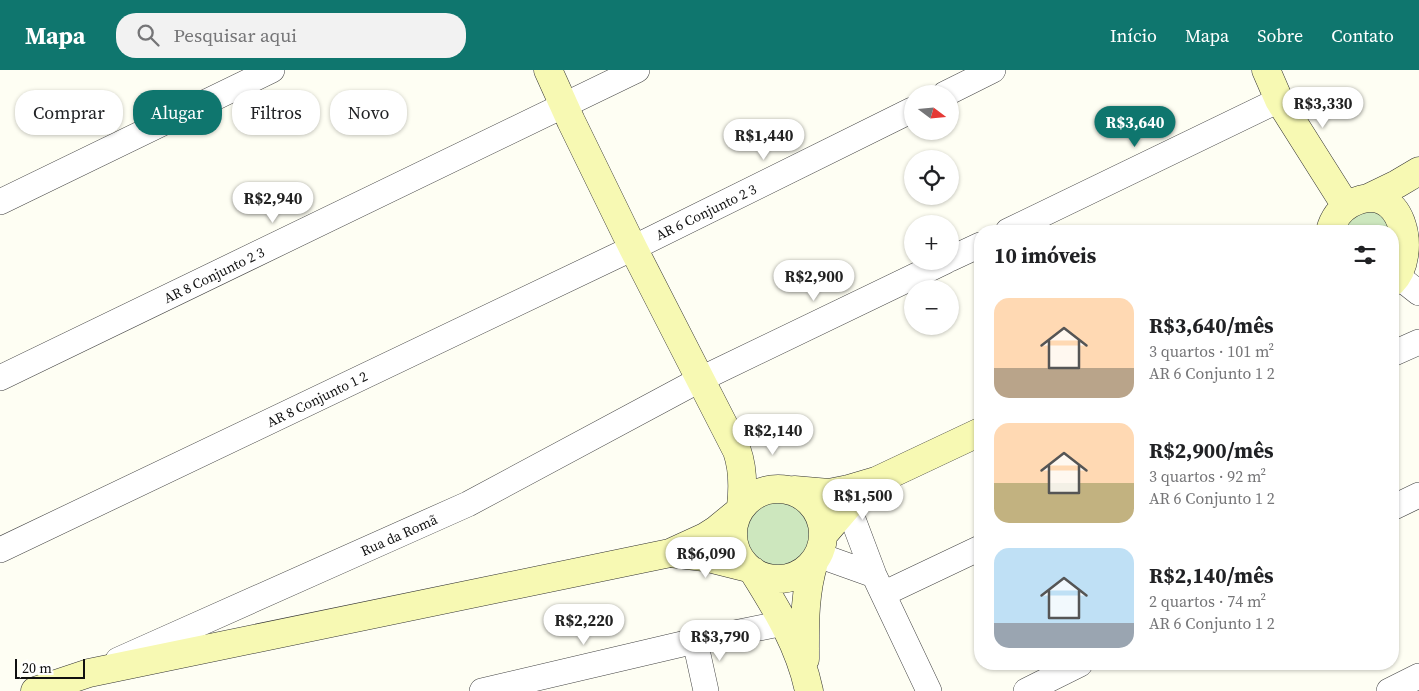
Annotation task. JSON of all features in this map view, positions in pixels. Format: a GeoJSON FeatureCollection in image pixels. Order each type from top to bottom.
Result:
{"type":"FeatureCollection","features":[{"type":"Feature","properties":{"kind":"street"},"geometry":{"type":"LineString","coordinates":[[0,202],[272,70]]}},
{"type":"Feature","properties":{"kind":"street"},"geometry":{"type":"LineString","coordinates":[[548,70],[633,248],[739,457],[742,488],[740,510],[734,523],[733,536],[735,548],[740,559],[751,570],[784,623],[808,682]]}},
{"type":"Feature","properties":{"kind":"street","name":"AR 8 Conjunto 2 3"},"geometry":{"type":"LineString","coordinates":[[0,378],[637,70]]}},
{"type":"Feature","properties":{"kind":"street"},"geometry":{"type":"LineString","coordinates":[[959,87],[993,70]]}},
{"type":"Feature","properties":{"kind":"street"},"geometry":{"type":"LineString","coordinates":[[1266,70],[1340,218]]}},
{"type":"Feature","properties":{"kind":"street"},"geometry":{"type":"LineString","coordinates":[[1020,225],[1280,100]]}},
{"type":"Feature","properties":{"kind":"street","name":"AR 6 Conjunto 2 3"},"geometry":{"type":"LineString","coordinates":[[633,248],[904,114]]}},
{"type":"Feature","properties":{"kind":"street"},"geometry":{"type":"LineString","coordinates":[[1340,218],[1419,171]]}},
{"type":"Feature","properties":{"kind":"street"},"geometry":{"type":"LineString","coordinates":[[1340,218],[1382,199],[1394,204],[1405,213],[1418,235],[1416,252],[1404,284]]}},
{"type":"Feature","properties":{"kind":"street","name":"AR 8 Conjunto 1 2"},"geometry":{"type":"LineString","coordinates":[[0,550],[633,248]]}},
{"type":"Feature","properties":{"kind":"street"},"geometry":{"type":"LineString","coordinates":[[959,255],[974,248]]}},
{"type":"Feature","properties":{"kind":"street","name":"Rua da Romã"},"geometry":{"type":"LineString","coordinates":[[89,674],[468,504],[701,379],[927,270]]}},
{"type":"Feature","properties":{"kind":"street"},"geometry":{"type":"LineString","coordinates":[[1399,351],[1419,342]]}},
{"type":"Feature","properties":{"kind":"street"},"geometry":{"type":"LineString","coordinates":[[35,691],[89,674],[670,554],[716,530],[740,510],[754,495],[770,488],[828,493],[849,489],[876,481],[974,435]]}},
{"type":"Feature","properties":{"kind":"street"},"geometry":{"type":"LineString","coordinates":[[739,457],[765,476],[806,497],[816,507],[822,520],[819,550],[808,581],[806,603],[808,682]]}},
{"type":"Feature","properties":{"kind":"street"},"geometry":{"type":"LineString","coordinates":[[670,554],[704,557],[751,570],[765,577],[778,580],[792,577],[804,571],[848,506],[876,481]]}},
{"type":"Feature","properties":{"kind":"street"},"geometry":{"type":"LineString","coordinates":[[1399,505],[1419,495]]}},
{"type":"Feature","properties":{"kind":"street"},"geometry":{"type":"LineString","coordinates":[[848,506],[878,584],[929,691]]}},
{"type":"Feature","properties":{"kind":"street"},"geometry":{"type":"LineString","coordinates":[[819,550],[878,584],[974,550]]}},
{"type":"Feature","properties":{"kind":"street"},"geometry":{"type":"LineString","coordinates":[[482,691],[695,641],[784,623]]}},
{"type":"Feature","properties":{"kind":"street"},"geometry":{"type":"LineString","coordinates":[[695,641],[706,691]]}},
{"type":"Feature","properties":{"kind":"street"},"geometry":{"type":"LineString","coordinates":[[1026,691],[1068,670]]}},
{"type":"Feature","properties":{"kind":"street"},"geometry":{"type":"LineString","coordinates":[[1389,691],[1419,676]]}},
{"type":"Feature","properties":{"kind":"green space"},"geometry":{"type":"Polygon","coordinates":[[[1379,206],[1389,225],[1346,225],[1355,213],[1379,206]]]}},
{"type":"Feature","properties":{"kind":"green space"},"geometry":{"type":"Polygon","coordinates":[[[779,498],[792,501],[804,508],[811,520],[814,533],[811,546],[804,558],[792,565],[779,568],[766,565],[754,558],[747,546],[744,533],[747,520],[754,508],[766,501],[779,498]]]}}]}
